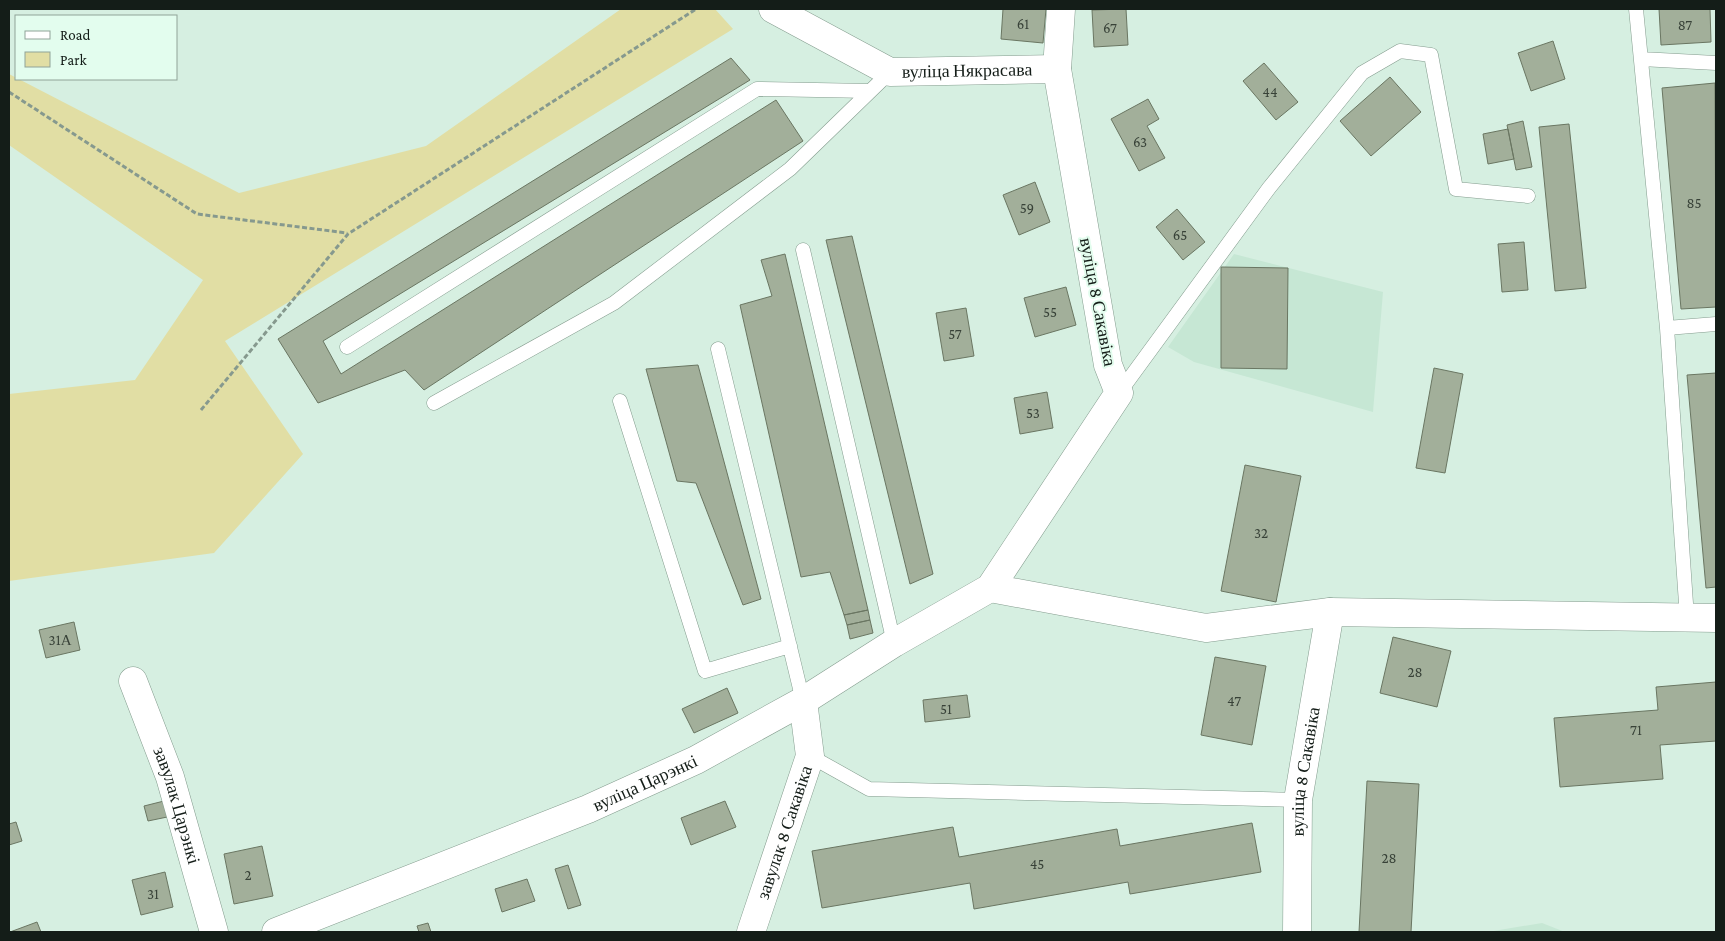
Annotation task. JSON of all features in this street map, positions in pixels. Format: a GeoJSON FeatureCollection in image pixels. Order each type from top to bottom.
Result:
{"type":"FeatureCollection","features":[{"type":"Feature","properties":{"kind":"street","name":"вуліца Някрасава"},"geometry":{"type":"LineString","coordinates":[[773,9],[890,72],[1057,69]]}},
{"type":"Feature","properties":{"kind":"street","name":"вуліца 8 Сакавіка"},"geometry":{"type":"LineString","coordinates":[[1061,9],[1057,69],[1108,365],[1119,393]]}},
{"type":"Feature","properties":{"kind":"street"},"geometry":{"type":"LineString","coordinates":[[1119,393],[990,588],[1206,628],[1330,612],[1716,618]]}},
{"type":"Feature","properties":{"kind":"street","name":"вуліца Царэнкі"},"geometry":{"type":"LineString","coordinates":[[276,932],[588,809],[696,760],[803,702],[894,643],[990,588]]}},
{"type":"Feature","properties":{"kind":"street","name":"вуліца 8 Сакавіка"},"geometry":{"type":"LineString","coordinates":[[1297,932],[1298,800],[1330,612]]}},
{"type":"Feature","properties":{"kind":"street","name":"завулак Царэнкі"},"geometry":{"type":"LineString","coordinates":[[133,681],[170,777],[214,932]]}},
{"type":"Feature","properties":{"kind":"street","name":"завулак 8 Сакавіка"},"geometry":{"type":"LineString","coordinates":[[751,932],[810,756],[803,702]]}},
{"type":"Feature","properties":{"kind":"lane"},"geometry":{"type":"LineString","coordinates":[[1636,9],[1667,328],[1687,618]]}},
{"type":"Feature","properties":{"kind":"lane"},"geometry":{"type":"LineString","coordinates":[[1119,393],[1269,188],[1362,73],[1400,51],[1431,55],[1456,189],[1528,196]]}},
{"type":"Feature","properties":{"kind":"lane"},"geometry":{"type":"LineString","coordinates":[[1641,59],[1716,64]]}},
{"type":"Feature","properties":{"kind":"lane"},"geometry":{"type":"LineString","coordinates":[[434,403],[614,303],[790,169],[890,72]]}},
{"type":"Feature","properties":{"kind":"lane"},"geometry":{"type":"LineString","coordinates":[[347,347],[757,89],[870,91]]}},
{"type":"Feature","properties":{"kind":"lane"},"geometry":{"type":"LineString","coordinates":[[803,250],[894,643]]}},
{"type":"Feature","properties":{"kind":"lane"},"geometry":{"type":"LineString","coordinates":[[1667,328],[1716,324]]}},
{"type":"Feature","properties":{"kind":"lane"},"geometry":{"type":"LineString","coordinates":[[718,349],[803,702]]}},
{"type":"Feature","properties":{"kind":"lane"},"geometry":{"type":"LineString","coordinates":[[620,401],[705,671],[790,646]]}},
{"type":"Feature","properties":{"kind":"lane"},"geometry":{"type":"LineString","coordinates":[[810,756],[869,789],[1298,800]]}},
{"type":"Feature","properties":{"kind":"path"},"geometry":{"type":"LineString","coordinates":[[201,410],[348,234],[696,9]]}},
{"type":"Feature","properties":{"kind":"path"},"geometry":{"type":"LineString","coordinates":[[9,92],[197,214],[348,234]]}},
{"type":"Feature","properties":{"kind":"shaded area"},"geometry":{"type":"Polygon","coordinates":[[[1234,254],[1383,292],[1373,412],[1194,362],[1168,347],[1234,254]]]}},
{"type":"Feature","properties":{"kind":"shaded area"},"geometry":{"type":"Polygon","coordinates":[[[1542,923],[1565,932],[1488,932],[1511,928],[1542,923]]]}},
{"type":"Feature","properties":{"kind":"green space"},"geometry":{"type":"Polygon","coordinates":[[[621,9],[715,9],[733,29],[225,341],[303,454],[214,553],[9,581],[9,394],[135,380],[203,280],[9,145],[9,74],[15,77],[15,80],[21,80],[239,193],[426,146],[621,9]]]}},
{"type":"Feature","properties":{"kind":"building"},"geometry":{"type":"Polygon","coordinates":[[[1003,9],[1046,9],[1043,43],[1001,39],[1003,9]]]}},
{"type":"Feature","properties":{"kind":"building"},"geometry":{"type":"Polygon","coordinates":[[[1126,9],[1128,45],[1094,47],[1092,10],[1126,9]]]}},
{"type":"Feature","properties":{"kind":"building"},"geometry":{"type":"Polygon","coordinates":[[[1659,9],[1710,9],[1711,42],[1661,45],[1659,9]]]}},
{"type":"Feature","properties":{"kind":"building"},"geometry":{"type":"Polygon","coordinates":[[[1553,41],[1565,79],[1531,91],[1518,53],[1553,41]]]}},
{"type":"Feature","properties":{"kind":"building"},"geometry":{"type":"Polygon","coordinates":[[[731,58],[750,80],[323,341],[341,374],[776,100],[803,141],[424,390],[405,370],[318,403],[278,339],[731,58]]]}},
{"type":"Feature","properties":{"kind":"building"},"geometry":{"type":"Polygon","coordinates":[[[1264,63],[1298,102],[1276,120],[1243,81],[1264,63]]]}},
{"type":"Feature","properties":{"kind":"building"},"geometry":{"type":"Polygon","coordinates":[[[1390,77],[1421,112],[1371,156],[1340,121],[1390,77]]]}},
{"type":"Feature","properties":{"kind":"building"},"geometry":{"type":"Polygon","coordinates":[[[1715,83],[1716,307],[1681,309],[1662,88],[1715,83]]]}},
{"type":"Feature","properties":{"kind":"building"},"geometry":{"type":"Polygon","coordinates":[[[1148,99],[1159,119],[1147,126],[1165,158],[1139,171],[1111,119],[1148,99]]]}},
{"type":"Feature","properties":{"kind":"building"},"geometry":{"type":"Polygon","coordinates":[[[1523,121],[1532,167],[1516,170],[1507,125],[1523,121]]]}},
{"type":"Feature","properties":{"kind":"building"},"geometry":{"type":"Polygon","coordinates":[[[1569,124],[1586,288],[1555,291],[1539,127],[1569,124]]]}},
{"type":"Feature","properties":{"kind":"building"},"geometry":{"type":"Polygon","coordinates":[[[1508,129],[1514,159],[1488,164],[1483,134],[1508,129]]]}},
{"type":"Feature","properties":{"kind":"building"},"geometry":{"type":"Polygon","coordinates":[[[1035,182],[1050,222],[1019,235],[1003,195],[1035,182]]]}},
{"type":"Feature","properties":{"kind":"building"},"geometry":{"type":"Polygon","coordinates":[[[1177,209],[1205,242],[1183,260],[1156,227],[1177,209]]]}},
{"type":"Feature","properties":{"kind":"building"},"geometry":{"type":"Polygon","coordinates":[[[852,236],[933,574],[910,584],[826,240],[852,236]]]}},
{"type":"Feature","properties":{"kind":"building"},"geometry":{"type":"Polygon","coordinates":[[[1524,242],[1528,290],[1502,292],[1498,244],[1524,242]]]}},
{"type":"Feature","properties":{"kind":"building"},"geometry":{"type":"Polygon","coordinates":[[[785,254],[868,610],[844,615],[830,572],[801,577],[740,305],[772,296],[761,260],[785,254]]]}},
{"type":"Feature","properties":{"kind":"building"},"geometry":{"type":"Polygon","coordinates":[[[1221,267],[1288,268],[1287,369],[1221,368],[1221,267]]]}},
{"type":"Feature","properties":{"kind":"building"},"geometry":{"type":"Polygon","coordinates":[[[1066,287],[1076,325],[1035,337],[1024,298],[1066,287]]]}},
{"type":"Feature","properties":{"kind":"building"},"geometry":{"type":"Polygon","coordinates":[[[966,308],[974,356],[944,361],[936,313],[966,308]]]}},
{"type":"Feature","properties":{"kind":"building"},"geometry":{"type":"Polygon","coordinates":[[[698,365],[761,599],[743,605],[696,483],[677,481],[646,369],[698,365]]]}},
{"type":"Feature","properties":{"kind":"building"},"geometry":{"type":"Polygon","coordinates":[[[1434,368],[1463,374],[1445,473],[1416,468],[1434,368]]]}},
{"type":"Feature","properties":{"kind":"building"},"geometry":{"type":"Polygon","coordinates":[[[1716,373],[1716,587],[1706,588],[1687,375],[1716,373]]]}},
{"type":"Feature","properties":{"kind":"building"},"geometry":{"type":"Polygon","coordinates":[[[1047,392],[1053,428],[1020,434],[1014,398],[1047,392]]]}},
{"type":"Feature","properties":{"kind":"building"},"geometry":{"type":"Polygon","coordinates":[[[1245,465],[1301,476],[1276,602],[1221,591],[1245,465]]]}},
{"type":"Feature","properties":{"kind":"building"},"geometry":{"type":"Polygon","coordinates":[[[868,610],[870,620],[847,625],[844,615],[868,610]]]}},
{"type":"Feature","properties":{"kind":"building"},"geometry":{"type":"Polygon","coordinates":[[[870,620],[873,633],[850,639],[847,625],[870,620]]]}},
{"type":"Feature","properties":{"kind":"building"},"geometry":{"type":"Polygon","coordinates":[[[74,622],[80,650],[46,658],[39,630],[74,622]]]}},
{"type":"Feature","properties":{"kind":"building"},"geometry":{"type":"Polygon","coordinates":[[[1393,637],[1451,651],[1437,707],[1380,693],[1393,637]]]}},
{"type":"Feature","properties":{"kind":"building"},"geometry":{"type":"Polygon","coordinates":[[[1215,657],[1266,666],[1252,745],[1201,735],[1215,657]]]}},
{"type":"Feature","properties":{"kind":"building"},"geometry":{"type":"Polygon","coordinates":[[[1716,682],[1716,741],[1660,745],[1663,779],[1560,787],[1554,718],[1658,710],[1656,687],[1716,682]]]}},
{"type":"Feature","properties":{"kind":"building"},"geometry":{"type":"Polygon","coordinates":[[[727,688],[738,713],[694,733],[682,709],[727,688]]]}},
{"type":"Feature","properties":{"kind":"building"},"geometry":{"type":"Polygon","coordinates":[[[967,695],[970,717],[925,722],[923,700],[967,695]]]}},
{"type":"Feature","properties":{"kind":"building"},"geometry":{"type":"Polygon","coordinates":[[[1367,781],[1419,784],[1411,932],[1359,932],[1367,781]]]}},
{"type":"Feature","properties":{"kind":"building"},"geometry":{"type":"Polygon","coordinates":[[[168,800],[172,816],[148,821],[144,806],[168,800]]]}},
{"type":"Feature","properties":{"kind":"building"},"geometry":{"type":"Polygon","coordinates":[[[725,801],[736,827],[691,845],[681,818],[725,801]]]}},
{"type":"Feature","properties":{"kind":"building"},"geometry":{"type":"Polygon","coordinates":[[[16,822],[22,841],[9,845],[9,824],[16,822]]]}},
{"type":"Feature","properties":{"kind":"building"},"geometry":{"type":"Polygon","coordinates":[[[1252,823],[1261,872],[1130,894],[1128,882],[974,909],[970,883],[822,908],[812,851],[953,827],[959,857],[1117,829],[1120,846],[1252,823]]]}},
{"type":"Feature","properties":{"kind":"building"},"geometry":{"type":"Polygon","coordinates":[[[262,846],[273,896],[234,904],[224,854],[262,846]]]}},
{"type":"Feature","properties":{"kind":"building"},"geometry":{"type":"Polygon","coordinates":[[[568,865],[581,905],[568,909],[555,869],[568,865]]]}},
{"type":"Feature","properties":{"kind":"building"},"geometry":{"type":"Polygon","coordinates":[[[165,872],[173,907],[141,915],[132,880],[165,872]]]}},
{"type":"Feature","properties":{"kind":"building"},"geometry":{"type":"Polygon","coordinates":[[[527,879],[535,901],[502,912],[495,889],[527,879]]]}},
{"type":"Feature","properties":{"kind":"building"},"geometry":{"type":"Polygon","coordinates":[[[37,922],[41,932],[10,932],[37,922]]]}},
{"type":"Feature","properties":{"kind":"building"},"geometry":{"type":"Polygon","coordinates":[[[428,923],[431,932],[419,932],[417,926],[428,923]]]}}]}
